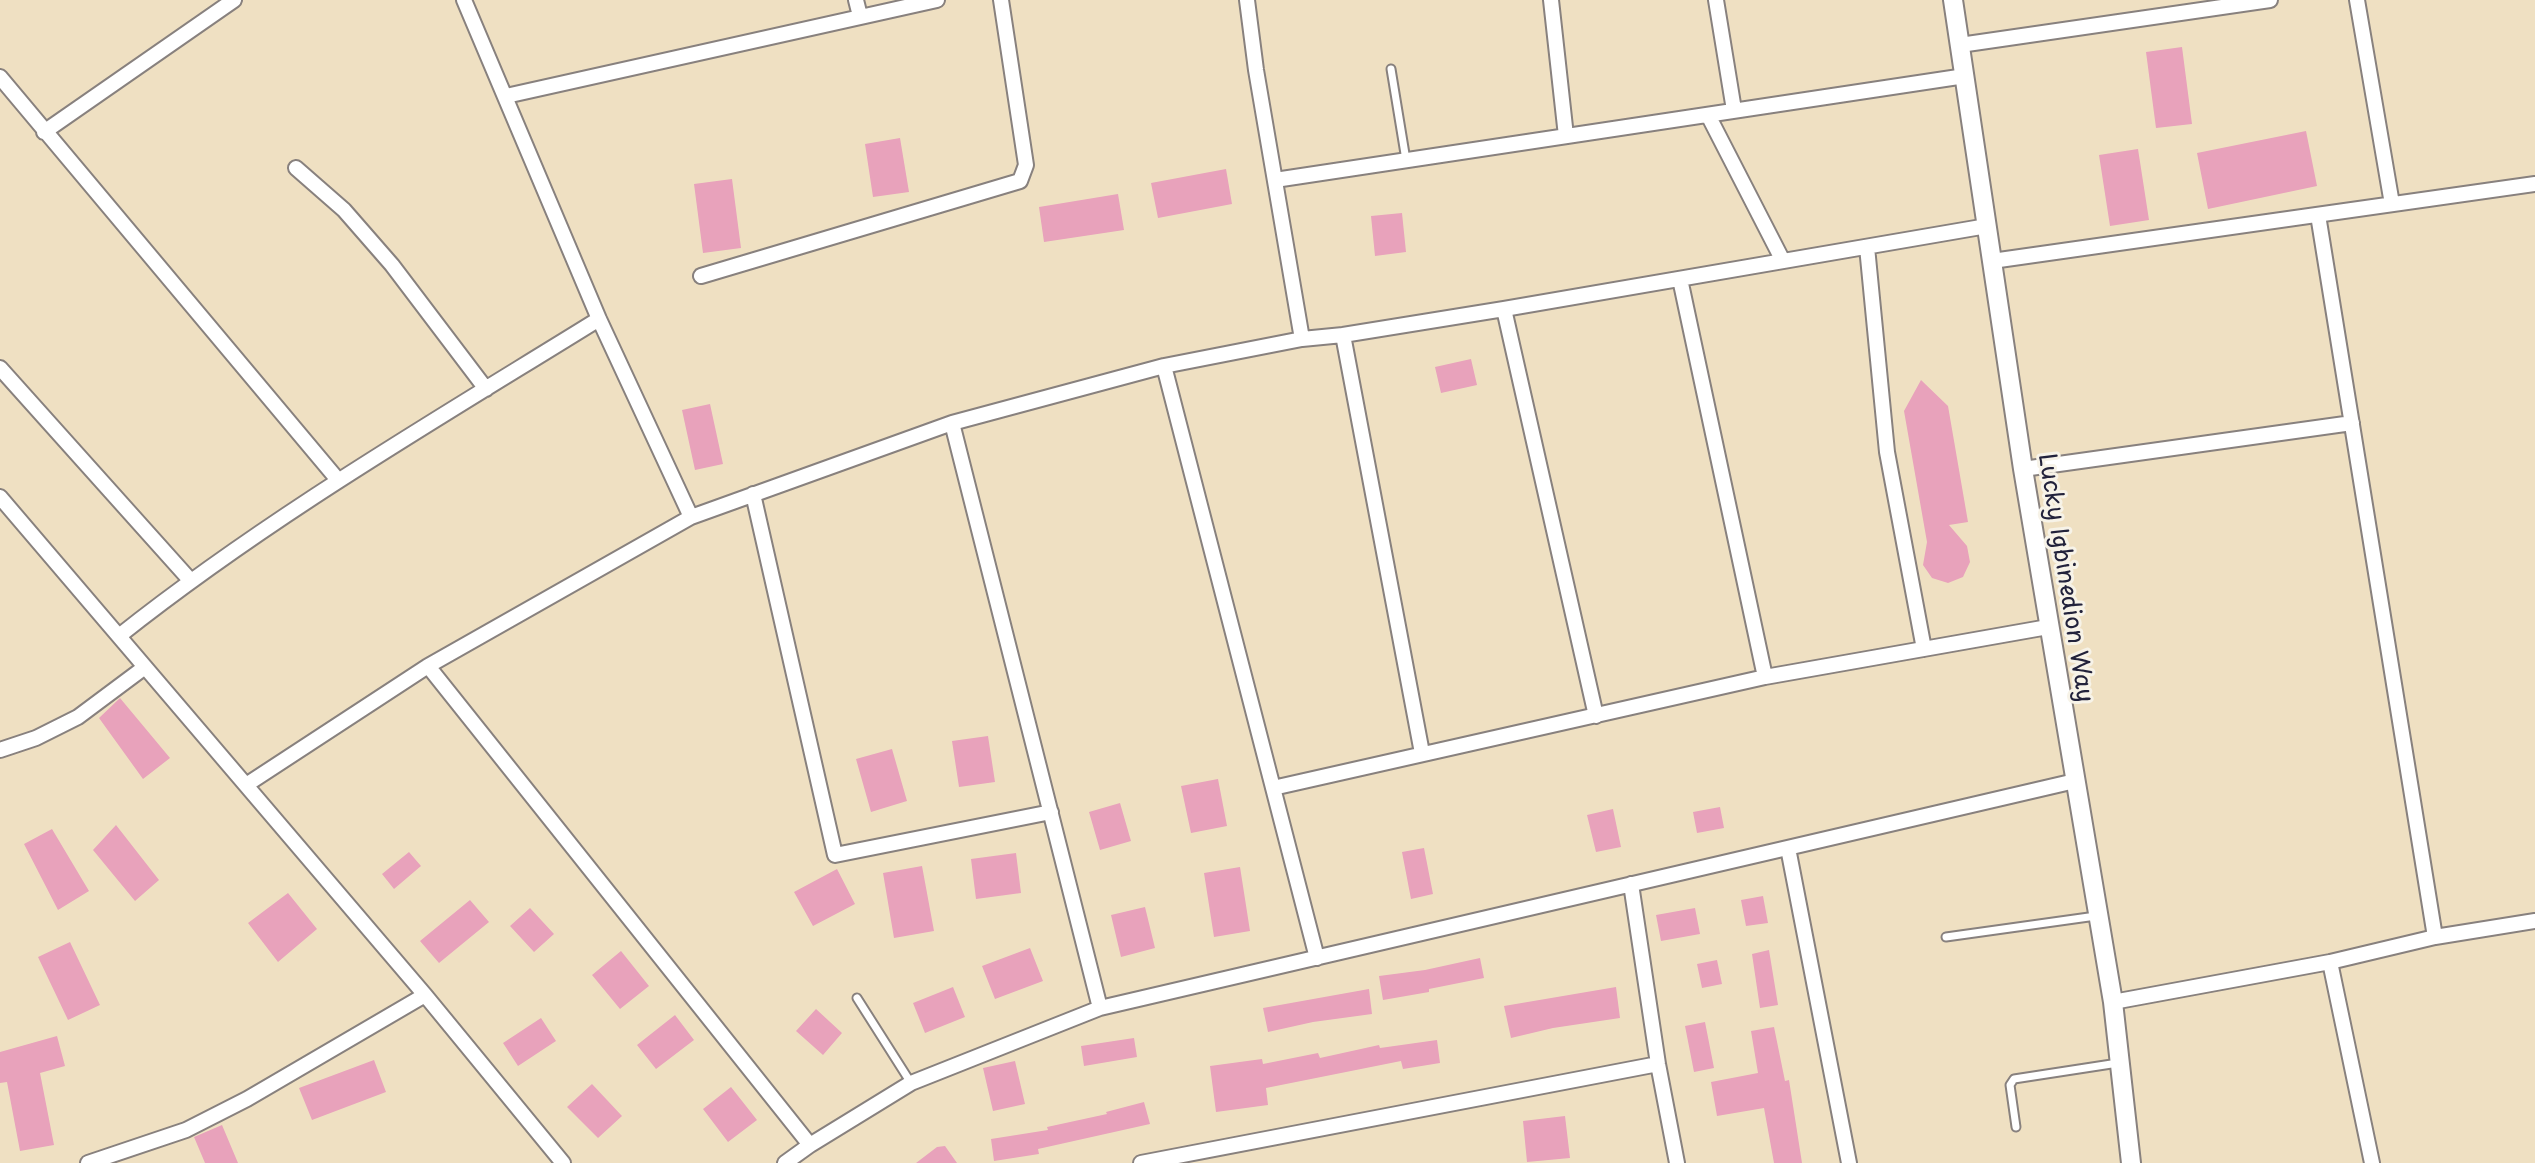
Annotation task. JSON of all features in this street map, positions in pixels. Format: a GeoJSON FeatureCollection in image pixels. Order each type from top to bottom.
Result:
{"type":"FeatureCollection","features":[{"type":"Feature","properties":{"kind":"street"},"geometry":{"type":"LineString","coordinates":[[44,132],[234,0]]}},
{"type":"Feature","properties":{"kind":"street"},"geometry":{"type":"LineString","coordinates":[[464,0],[599,319],[691,517]]}},
{"type":"Feature","properties":{"kind":"street"},"geometry":{"type":"LineString","coordinates":[[856,0],[860,16]]}},
{"type":"Feature","properties":{"kind":"street"},"geometry":{"type":"LineString","coordinates":[[506,96],[937,0]]}},
{"type":"Feature","properties":{"kind":"street"},"geometry":{"type":"LineString","coordinates":[[701,276],[1020,181],[1026,165],[1001,0]]}},
{"type":"Feature","properties":{"kind":"street"},"geometry":{"type":"LineString","coordinates":[[1247,0],[1302,339]]}},
{"type":"Feature","properties":{"kind":"street"},"geometry":{"type":"LineString","coordinates":[[1551,0],[1566,136]]}},
{"type":"Feature","properties":{"kind":"street"},"geometry":{"type":"LineString","coordinates":[[1716,0],[1734,110]]}},
{"type":"Feature","properties":{"kind":"street","name":"Lucky Igbinedion Way"},"geometry":{"type":"LineString","coordinates":[[1953,0],[2048,627],[2113,1002],[2131,1163]]}},
{"type":"Feature","properties":{"kind":"street"},"geometry":{"type":"LineString","coordinates":[[1960,45],[2270,0]]}},
{"type":"Feature","properties":{"kind":"street"},"geometry":{"type":"LineString","coordinates":[[2357,0],[2392,204]]}},
{"type":"Feature","properties":{"kind":"street"},"geometry":{"type":"LineString","coordinates":[[1275,180],[1965,76]]}},
{"type":"Feature","properties":{"kind":"street"},"geometry":{"type":"LineString","coordinates":[[0,77],[338,480]]}},
{"type":"Feature","properties":{"kind":"street"},"geometry":{"type":"LineString","coordinates":[[1708,115],[1783,261]]}},
{"type":"Feature","properties":{"kind":"street"},"geometry":{"type":"LineString","coordinates":[[296,168],[344,210],[392,265],[486,389]]}},
{"type":"Feature","properties":{"kind":"street"},"geometry":{"type":"LineString","coordinates":[[1992,261],[2535,184]]}},
{"type":"Feature","properties":{"kind":"street"},"geometry":{"type":"LineString","coordinates":[[2318,215],[2435,937]]}},
{"type":"Feature","properties":{"kind":"street"},"geometry":{"type":"LineString","coordinates":[[246,785],[428,666],[691,517],[952,423],[1164,366],[1302,339],[1504,309],[1987,226]]}},
{"type":"Feature","properties":{"kind":"street"},"geometry":{"type":"LineString","coordinates":[[1867,247],[1887,452],[1924,649]]}},
{"type":"Feature","properties":{"kind":"street"},"geometry":{"type":"LineString","coordinates":[[1680,279],[1765,677]]}},
{"type":"Feature","properties":{"kind":"street"},"geometry":{"type":"LineString","coordinates":[[1504,309],[1596,716]]}},
{"type":"Feature","properties":{"kind":"street"},"geometry":{"type":"LineString","coordinates":[[119,636],[190,580],[338,480],[599,319]]}},
{"type":"Feature","properties":{"kind":"street"},"geometry":{"type":"LineString","coordinates":[[1343,335],[1422,753]]}},
{"type":"Feature","properties":{"kind":"street"},"geometry":{"type":"LineString","coordinates":[[1164,366],[1317,958]]}},
{"type":"Feature","properties":{"kind":"street"},"geometry":{"type":"LineString","coordinates":[[0,368],[190,580]]}},
{"type":"Feature","properties":{"kind":"street"},"geometry":{"type":"LineString","coordinates":[[952,423],[1100,1008]]}},
{"type":"Feature","properties":{"kind":"street"},"geometry":{"type":"LineString","coordinates":[[2023,469],[2352,423]]}},
{"type":"Feature","properties":{"kind":"street"},"geometry":{"type":"LineString","coordinates":[[753,494],[835,855],[1051,812]]}},
{"type":"Feature","properties":{"kind":"street"},"geometry":{"type":"LineString","coordinates":[[0,497],[425,995],[563,1163]]}},
{"type":"Feature","properties":{"kind":"street"},"geometry":{"type":"LineString","coordinates":[[1273,788],[1765,677],[2048,627]]}},
{"type":"Feature","properties":{"kind":"street"},"geometry":{"type":"LineString","coordinates":[[428,666],[810,1145]]}},
{"type":"Feature","properties":{"kind":"street"},"geometry":{"type":"LineString","coordinates":[[0,750],[36,738],[78,717],[145,667]]}},
{"type":"Feature","properties":{"kind":"street"},"geometry":{"type":"LineString","coordinates":[[785,1163],[911,1083],[1100,1008],[2075,781]]}},
{"type":"Feature","properties":{"kind":"street"},"geometry":{"type":"LineString","coordinates":[[1788,848],[1849,1163]]}},
{"type":"Feature","properties":{"kind":"street"},"geometry":{"type":"LineString","coordinates":[[1631,884],[1658,1064],[1677,1163]]}},
{"type":"Feature","properties":{"kind":"street"},"geometry":{"type":"LineString","coordinates":[[2113,1002],[2330,962],[2435,937],[2535,921]]}},
{"type":"Feature","properties":{"kind":"street"},"geometry":{"type":"LineString","coordinates":[[2330,962],[2372,1163]]}},
{"type":"Feature","properties":{"kind":"street"},"geometry":{"type":"LineString","coordinates":[[88,1163],[186,1130],[247,1099],[425,995]]}},
{"type":"Feature","properties":{"kind":"street"},"geometry":{"type":"LineString","coordinates":[[1141,1163],[1658,1064]]}},
{"type":"Feature","properties":{"kind":"lane"},"geometry":{"type":"LineString","coordinates":[[1391,69],[1406,160]]}},
{"type":"Feature","properties":{"kind":"lane"},"geometry":{"type":"LineString","coordinates":[[1946,937],[2098,916]]}},
{"type":"Feature","properties":{"kind":"lane"},"geometry":{"type":"LineString","coordinates":[[857,998],[911,1083]]}},
{"type":"Feature","properties":{"kind":"lane"},"geometry":{"type":"LineString","coordinates":[[2016,1127],[2010,1085],[2014,1079],[2120,1063]]}},
{"type":"Feature","properties":{"kind":"building"},"geometry":{"type":"Polygon","coordinates":[[[2182,47],[2192,124],[2156,128],[2146,52],[2182,47]]]}},
{"type":"Feature","properties":{"kind":"building"},"geometry":{"type":"Polygon","coordinates":[[[2306,131],[2317,186],[2208,209],[2197,153],[2306,131]]]}},
{"type":"Feature","properties":{"kind":"building"},"geometry":{"type":"Polygon","coordinates":[[[900,138],[909,192],[873,197],[865,144],[900,138]]]}},
{"type":"Feature","properties":{"kind":"building"},"geometry":{"type":"Polygon","coordinates":[[[2138,149],[2149,220],[2110,226],[2099,155],[2138,149]]]}},
{"type":"Feature","properties":{"kind":"building"},"geometry":{"type":"Polygon","coordinates":[[[1226,169],[1232,204],[1158,218],[1151,183],[1226,169]]]}},
{"type":"Feature","properties":{"kind":"building"},"geometry":{"type":"Polygon","coordinates":[[[732,179],[741,248],[703,253],[694,184],[732,179]]]}},
{"type":"Feature","properties":{"kind":"building"},"geometry":{"type":"Polygon","coordinates":[[[1118,194],[1124,230],[1044,242],[1039,207],[1118,194]]]}},
{"type":"Feature","properties":{"kind":"building"},"geometry":{"type":"Polygon","coordinates":[[[1402,213],[1406,252],[1375,256],[1371,216],[1402,213]]]}},
{"type":"Feature","properties":{"kind":"building"},"geometry":{"type":"Polygon","coordinates":[[[1471,359],[1477,385],[1441,393],[1435,367],[1471,359]]]}},
{"type":"Feature","properties":{"kind":"building"},"geometry":{"type":"Polygon","coordinates":[[[1921,380],[1948,406],[1968,522],[1949,525],[1967,546],[1970,562],[1963,577],[1948,583],[1932,578],[1923,565],[1927,542],[1904,411],[1921,380]]]}},
{"type":"Feature","properties":{"kind":"building"},"geometry":{"type":"Polygon","coordinates":[[[710,404],[723,464],[695,470],[682,410],[710,404]]]}},
{"type":"Feature","properties":{"kind":"building"},"geometry":{"type":"Polygon","coordinates":[[[120,698],[170,758],[143,779],[99,718],[120,698]]]}},
{"type":"Feature","properties":{"kind":"building"},"geometry":{"type":"Polygon","coordinates":[[[988,736],[995,782],[959,787],[952,741],[988,736]]]}},
{"type":"Feature","properties":{"kind":"building"},"geometry":{"type":"Polygon","coordinates":[[[892,749],[907,801],[871,812],[856,759],[892,749]]]}},
{"type":"Feature","properties":{"kind":"building"},"geometry":{"type":"Polygon","coordinates":[[[1218,779],[1227,826],[1191,833],[1181,786],[1218,779]]]}},
{"type":"Feature","properties":{"kind":"building"},"geometry":{"type":"Polygon","coordinates":[[[1120,803],[1131,841],[1100,850],[1089,812],[1120,803]]]}},
{"type":"Feature","properties":{"kind":"building"},"geometry":{"type":"Polygon","coordinates":[[[1720,807],[1724,828],[1697,833],[1693,812],[1720,807]]]}},
{"type":"Feature","properties":{"kind":"building"},"geometry":{"type":"Polygon","coordinates":[[[1613,809],[1621,847],[1596,852],[1587,815],[1613,809]]]}},
{"type":"Feature","properties":{"kind":"building"},"geometry":{"type":"Polygon","coordinates":[[[116,825],[159,880],[135,901],[93,850],[116,825]]]}},
{"type":"Feature","properties":{"kind":"building"},"geometry":{"type":"Polygon","coordinates":[[[52,829],[89,891],[58,910],[24,844],[52,829]]]}},
{"type":"Feature","properties":{"kind":"building"},"geometry":{"type":"Polygon","coordinates":[[[1424,848],[1433,894],[1411,899],[1402,852],[1424,848]]]}},
{"type":"Feature","properties":{"kind":"building"},"geometry":{"type":"Polygon","coordinates":[[[409,852],[421,866],[394,889],[382,874],[409,852]]]}},
{"type":"Feature","properties":{"kind":"building"},"geometry":{"type":"Polygon","coordinates":[[[1016,853],[1021,893],[976,899],[971,859],[1016,853]]]}},
{"type":"Feature","properties":{"kind":"building"},"geometry":{"type":"Polygon","coordinates":[[[922,866],[934,931],[894,938],[883,873],[922,866]]]}},
{"type":"Feature","properties":{"kind":"building"},"geometry":{"type":"Polygon","coordinates":[[[1240,867],[1250,931],[1214,937],[1204,873],[1240,867]]]}},
{"type":"Feature","properties":{"kind":"building"},"geometry":{"type":"Polygon","coordinates":[[[837,869],[855,904],[813,926],[794,892],[837,869]]]}},
{"type":"Feature","properties":{"kind":"building"},"geometry":{"type":"Polygon","coordinates":[[[288,893],[317,929],[278,962],[248,923],[288,893]]]}},
{"type":"Feature","properties":{"kind":"building"},"geometry":{"type":"Polygon","coordinates":[[[1763,896],[1768,923],[1746,926],[1741,900],[1763,896]]]}},
{"type":"Feature","properties":{"kind":"building"},"geometry":{"type":"Polygon","coordinates":[[[470,900],[489,922],[439,963],[420,941],[470,900]]]}},
{"type":"Feature","properties":{"kind":"building"},"geometry":{"type":"Polygon","coordinates":[[[1145,907],[1155,948],[1121,957],[1111,915],[1145,907]]]}},
{"type":"Feature","properties":{"kind":"building"},"geometry":{"type":"Polygon","coordinates":[[[530,908],[554,934],[534,952],[510,926],[530,908]]]}},
{"type":"Feature","properties":{"kind":"building"},"geometry":{"type":"Polygon","coordinates":[[[1695,908],[1700,934],[1661,941],[1656,915],[1695,908]]]}},
{"type":"Feature","properties":{"kind":"building"},"geometry":{"type":"Polygon","coordinates":[[[70,942],[100,1005],[68,1020],[38,957],[70,942]]]}},
{"type":"Feature","properties":{"kind":"building"},"geometry":{"type":"Polygon","coordinates":[[[1030,948],[1043,981],[995,999],[982,966],[1030,948]]]}},
{"type":"Feature","properties":{"kind":"building"},"geometry":{"type":"Polygon","coordinates":[[[1769,950],[1778,1005],[1760,1008],[1752,954],[1769,950]]]}},
{"type":"Feature","properties":{"kind":"building"},"geometry":{"type":"Polygon","coordinates":[[[621,951],[649,986],[620,1009],[592,975],[621,951]]]}},
{"type":"Feature","properties":{"kind":"building"},"geometry":{"type":"Polygon","coordinates":[[[1480,958],[1484,978],[1383,1000],[1379,976],[1480,958]]]}},
{"type":"Feature","properties":{"kind":"building"},"geometry":{"type":"Polygon","coordinates":[[[1717,960],[1722,984],[1702,988],[1697,964],[1717,960]]]}},
{"type":"Feature","properties":{"kind":"building"},"geometry":{"type":"Polygon","coordinates":[[[953,987],[965,1017],[925,1033],[913,1003],[953,987]]]}},
{"type":"Feature","properties":{"kind":"building"},"geometry":{"type":"Polygon","coordinates":[[[1616,987],[1620,1018],[1511,1038],[1504,1006],[1616,987]]]}},
{"type":"Feature","properties":{"kind":"building"},"geometry":{"type":"Polygon","coordinates":[[[1369,989],[1372,1014],[1268,1032],[1263,1008],[1369,989]]]}},
{"type":"Feature","properties":{"kind":"building"},"geometry":{"type":"Polygon","coordinates":[[[816,1009],[842,1033],[823,1055],[796,1031],[816,1009]]]}},
{"type":"Feature","properties":{"kind":"building"},"geometry":{"type":"Polygon","coordinates":[[[675,1015],[694,1040],[656,1069],[637,1045],[675,1015]]]}},
{"type":"Feature","properties":{"kind":"building"},"geometry":{"type":"Polygon","coordinates":[[[541,1018],[556,1041],[518,1066],[503,1043],[541,1018]]]}},
{"type":"Feature","properties":{"kind":"building"},"geometry":{"type":"Polygon","coordinates":[[[1705,1022],[1714,1068],[1694,1072],[1685,1026],[1705,1022]]]}},
{"type":"Feature","properties":{"kind":"building"},"geometry":{"type":"Polygon","coordinates":[[[1774,1027],[1785,1081],[1789,1080],[1802,1163],[1774,1163],[1764,1108],[1717,1116],[1711,1082],[1758,1073],[1751,1031],[1774,1027]]]}},
{"type":"Feature","properties":{"kind":"building"},"geometry":{"type":"Polygon","coordinates":[[[57,1036],[65,1066],[40,1073],[54,1145],[20,1151],[7,1082],[0,1083],[0,1052],[57,1036]]]}},
{"type":"Feature","properties":{"kind":"building"},"geometry":{"type":"Polygon","coordinates":[[[1134,1038],[1137,1057],[1084,1066],[1081,1046],[1134,1038]]]}},
{"type":"Feature","properties":{"kind":"building"},"geometry":{"type":"Polygon","coordinates":[[[1437,1040],[1440,1063],[1403,1069],[1401,1061],[1266,1088],[1268,1105],[1216,1112],[1210,1066],[1262,1059],[1263,1064],[1318,1053],[1320,1058],[1379,1045],[1380,1048],[1437,1040]]]}},
{"type":"Feature","properties":{"kind":"building"},"geometry":{"type":"Polygon","coordinates":[[[374,1060],[386,1092],[312,1120],[299,1088],[374,1060]]]}},
{"type":"Feature","properties":{"kind":"building"},"geometry":{"type":"Polygon","coordinates":[[[1015,1061],[1025,1104],[993,1111],[983,1068],[1015,1061]]]}},
{"type":"Feature","properties":{"kind":"building"},"geometry":{"type":"Polygon","coordinates":[[[592,1084],[622,1116],[598,1138],[567,1107],[592,1084]]]}},
{"type":"Feature","properties":{"kind":"building"},"geometry":{"type":"Polygon","coordinates":[[[731,1087],[757,1120],[728,1142],[703,1109],[731,1087]]]}},
{"type":"Feature","properties":{"kind":"building"},"geometry":{"type":"Polygon","coordinates":[[[1144,1102],[1150,1124],[1038,1149],[1039,1154],[994,1161],[991,1139],[1048,1130],[1047,1127],[1144,1102]]]}},
{"type":"Feature","properties":{"kind":"building"},"geometry":{"type":"Polygon","coordinates":[[[1565,1116],[1570,1158],[1527,1162],[1523,1121],[1565,1116]]]}},
{"type":"Feature","properties":{"kind":"building"},"geometry":{"type":"Polygon","coordinates":[[[222,1125],[238,1163],[205,1163],[194,1137],[222,1125]]]}},
{"type":"Feature","properties":{"kind":"building"},"geometry":{"type":"Polygon","coordinates":[[[945,1146],[957,1163],[916,1163],[937,1147],[945,1146]]]}}]}
